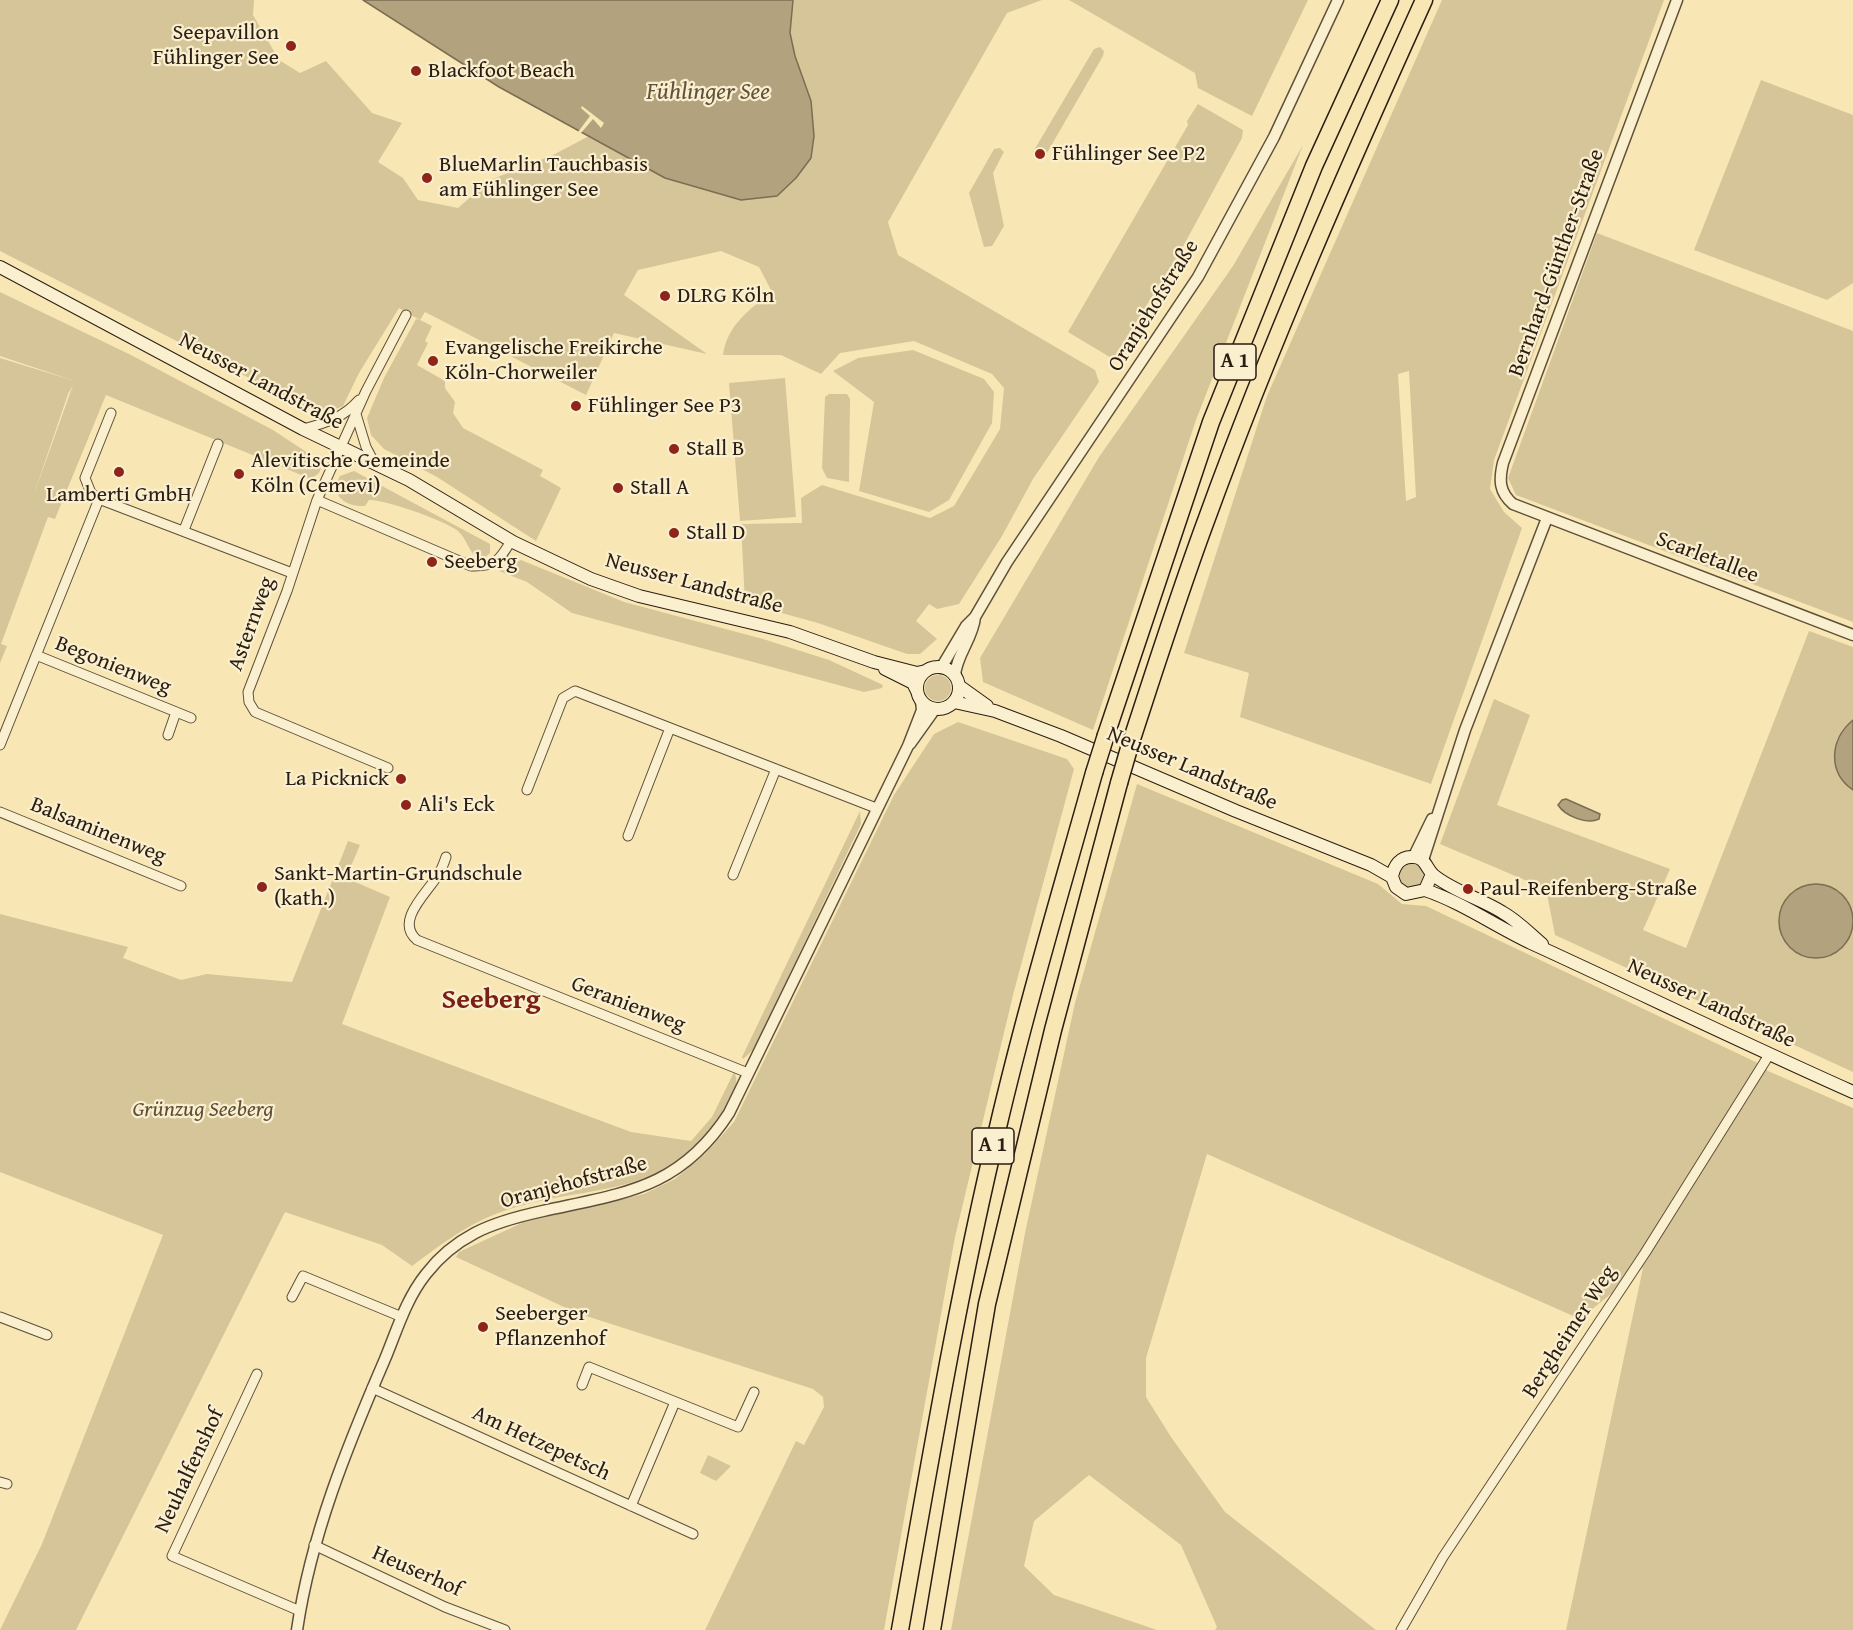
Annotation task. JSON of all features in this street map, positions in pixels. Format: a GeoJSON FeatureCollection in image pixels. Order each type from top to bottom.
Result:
{"type":"FeatureCollection","features":[{"type":"Feature","properties":{"kind":"highway","name":"A 1"},"geometry":{"type":"LineString","coordinates":[[900,1630],[956,1319],[998,1126],[1046,941],[1094,773],[1211,422],[1314,166],[1390,0]]}},
{"type":"Feature","properties":{"kind":"highway","name":"A 1"},"geometry":{"type":"LineString","coordinates":[[932,1630],[987,1304],[1053,1030],[1130,745],[1206,518],[1239,433],[1343,181],[1424,0]]}},
{"type":"Feature","properties":{"kind":"main road","name":"Neusser Landstraße"},"geometry":{"type":"LineString","coordinates":[[0,267],[303,429],[409,480],[511,541],[591,579],[639,596],[790,632],[874,662],[916,673],[926,671]]}},
{"type":"Feature","properties":{"kind":"main road","name":"Neusser Landstraße"},"geometry":{"type":"LineString","coordinates":[[874,662],[913,683],[919,696]]}},
{"type":"Feature","properties":{"kind":"main road"},"geometry":{"type":"LineString","coordinates":[[941,668],[957,681],[954,702],[945,708],[935,709],[919,696],[919,680],[926,671],[941,668]]}},
{"type":"Feature","properties":{"kind":"main road","name":"Neusser Landstraße"},"geometry":{"type":"LineString","coordinates":[[957,681],[996,711]]}},
{"type":"Feature","properties":{"kind":"main road","name":"Neusser Landstraße"},"geometry":{"type":"LineString","coordinates":[[954,702],[996,711],[1371,865],[1392,877],[1396,887],[1406,894],[1425,890],[1483,915],[1552,952],[1769,1055],[1853,1092]]}},
{"type":"Feature","properties":{"kind":"main road","name":"Neusser Landstraße"},"geometry":{"type":"LineString","coordinates":[[1371,865],[1396,864],[1407,857],[1418,858],[1432,874],[1518,921],[1552,952]]}},
{"type":"Feature","properties":{"kind":"main road"},"geometry":{"type":"LineString","coordinates":[[1392,877],[1396,864]]}},
{"type":"Feature","properties":{"kind":"main road"},"geometry":{"type":"LineString","coordinates":[[1425,890],[1432,874]]}},
{"type":"Feature","properties":{"kind":"street","name":"Oranjehofstraße"},"geometry":{"type":"LineString","coordinates":[[941,668],[966,626],[975,617],[1007,562],[1198,277],[1274,137],[1338,0]]}},
{"type":"Feature","properties":{"kind":"street","name":"Bernhard-Günther-Straße"},"geometry":{"type":"LineString","coordinates":[[1547,518],[1506,498],[1500,487],[1503,463],[1677,0]]}},
{"type":"Feature","properties":{"kind":"street"},"geometry":{"type":"LineString","coordinates":[[303,429],[333,420],[349,411],[366,391],[406,315]]}},
{"type":"Feature","properties":{"kind":"street","name":"Asternweg"},"geometry":{"type":"LineString","coordinates":[[366,391],[317,500],[287,591],[250,686],[248,698],[255,712],[388,768]]}},
{"type":"Feature","properties":{"kind":"street"},"geometry":{"type":"LineString","coordinates":[[111,412],[85,478],[91,493],[99,499],[292,573]]}},
{"type":"Feature","properties":{"kind":"street"},"geometry":{"type":"LineString","coordinates":[[356,414],[366,447],[375,464]]}},
{"type":"Feature","properties":{"kind":"street"},"geometry":{"type":"LineString","coordinates":[[184,530],[218,444]]}},
{"type":"Feature","properties":{"kind":"street"},"geometry":{"type":"LineString","coordinates":[[0,745],[99,499]]}},
{"type":"Feature","properties":{"kind":"street"},"geometry":{"type":"LineString","coordinates":[[317,500],[471,566],[487,566],[496,561],[511,541]]}},
{"type":"Feature","properties":{"kind":"street","name":"Scarletallee"},"geometry":{"type":"LineString","coordinates":[[1547,518],[1853,635]]}},
{"type":"Feature","properties":{"kind":"street"},"geometry":{"type":"LineString","coordinates":[[1418,858],[1437,822],[1465,730],[1547,518]]}},
{"type":"Feature","properties":{"kind":"street","name":"Oranjehofstraße"},"geometry":{"type":"LineString","coordinates":[[957,681],[956,666],[974,630],[975,617]]}},
{"type":"Feature","properties":{"kind":"street","name":"Begonienweg"},"geometry":{"type":"LineString","coordinates":[[36,656],[191,718]]}},
{"type":"Feature","properties":{"kind":"street"},"geometry":{"type":"LineString","coordinates":[[527,790],[557,710],[563,698],[575,691],[876,808]]}},
{"type":"Feature","properties":{"kind":"street","name":"Oranjehofstraße"},"geometry":{"type":"LineString","coordinates":[[297,1630],[314,1545],[334,1485],[412,1295],[437,1261],[474,1233],[518,1216],[642,1188],[671,1174],[701,1150],[718,1130],[908,746],[921,710],[919,696]]}},
{"type":"Feature","properties":{"kind":"street","name":"Oranjehofstraße"},"geometry":{"type":"LineString","coordinates":[[908,746],[935,709]]}},
{"type":"Feature","properties":{"kind":"street","name":"Begonienweg"},"geometry":{"type":"LineString","coordinates":[[168,735],[176,712]]}},
{"type":"Feature","properties":{"kind":"street"},"geometry":{"type":"LineString","coordinates":[[628,836],[670,728]]}},
{"type":"Feature","properties":{"kind":"street"},"geometry":{"type":"LineString","coordinates":[[732,875],[776,769]]}},
{"type":"Feature","properties":{"kind":"street","name":"Balsaminenweg"},"geometry":{"type":"LineString","coordinates":[[0,813],[181,886]]}},
{"type":"Feature","properties":{"kind":"street","name":"Geranienweg"},"geometry":{"type":"LineString","coordinates":[[446,857],[439,873],[410,918],[410,932],[417,940],[748,1073]]}},
{"type":"Feature","properties":{"kind":"street","name":"Bergheimer Weg"},"geometry":{"type":"LineString","coordinates":[[1401,1630],[1443,1557],[1645,1253],[1769,1055]]}},
{"type":"Feature","properties":{"kind":"street"},"geometry":{"type":"LineString","coordinates":[[292,1298],[303,1276],[402,1317]]}},
{"type":"Feature","properties":{"kind":"street"},"geometry":{"type":"LineString","coordinates":[[0,1317],[47,1335]]}},
{"type":"Feature","properties":{"kind":"street"},"geometry":{"type":"LineString","coordinates":[[582,1384],[589,1367],[738,1427],[754,1392]]}},
{"type":"Feature","properties":{"kind":"street","name":"Neuhalfenshof"},"geometry":{"type":"LineString","coordinates":[[257,1374],[172,1556],[300,1611]]}},
{"type":"Feature","properties":{"kind":"street","name":"Am Hetzepetsch"},"geometry":{"type":"LineString","coordinates":[[372,1388],[693,1534]]}},
{"type":"Feature","properties":{"kind":"street"},"geometry":{"type":"LineString","coordinates":[[631,1506],[675,1402]]}},
{"type":"Feature","properties":{"kind":"street","name":"Heuserhof"},"geometry":{"type":"LineString","coordinates":[[314,1545],[445,1607],[505,1630]]}},
{"type":"Feature","properties":{"kind":"green space"},"geometry":{"type":"Polygon","coordinates":[[[0,0],[254,0],[253,15],[279,60],[300,73],[326,61],[372,113],[402,123],[378,162],[403,178],[418,200],[458,208],[490,180],[553,155],[591,135],[665,178],[741,200],[811,158],[814,136],[811,101],[795,56],[790,33],[793,0],[1042,0],[1007,13],[888,222],[898,255],[1095,370],[1099,382],[1033,479],[1002,536],[959,604],[937,609],[929,604],[916,621],[937,639],[920,654],[907,654],[818,623],[745,603],[741,524],[802,523],[801,498],[822,485],[930,518],[954,506],[1000,429],[1004,388],[992,374],[914,341],[840,353],[821,374],[781,355],[723,355],[725,344],[734,326],[748,311],[772,292],[759,267],[721,251],[638,270],[624,295],[707,354],[614,333],[586,395],[425,312],[420,320],[399,308],[359,373],[343,406],[329,412],[314,411],[0,251],[0,0]]]}},
{"type":"Feature","properties":{"kind":"green space"},"geometry":{"type":"Polygon","coordinates":[[[1069,0],[1308,0],[1252,116],[1198,88],[1195,73],[1069,0]]]}},
{"type":"Feature","properties":{"kind":"green space"},"geometry":{"type":"Polygon","coordinates":[[[1442,0],[1664,0],[1494,460],[1490,489],[1504,512],[1522,528],[1431,784],[1240,717],[1249,673],[1184,653],[1267,396],[1442,0]],[[1409,371],[1398,374],[1406,501],[1416,497],[1409,371]]]}},
{"type":"Feature","properties":{"kind":"green space"},"geometry":{"type":"Polygon","coordinates":[[[1100,47],[1104,51],[1103,56],[1044,158],[1038,159],[1033,152],[1094,49],[1100,47]]]}},
{"type":"Feature","properties":{"kind":"green space"},"geometry":{"type":"Polygon","coordinates":[[[1761,80],[1853,115],[1853,283],[1827,300],[1694,250],[1761,80]]]}},
{"type":"Feature","properties":{"kind":"green space"},"geometry":{"type":"Polygon","coordinates":[[[1198,104],[1243,130],[1242,138],[1180,252],[1113,359],[1068,332],[1198,104]]]}},
{"type":"Feature","properties":{"kind":"green space"},"geometry":{"type":"Polygon","coordinates":[[[1303,145],[1196,420],[1093,730],[983,682],[980,658],[1099,457],[1233,266],[1303,145]]]}},
{"type":"Feature","properties":{"kind":"green space"},"geometry":{"type":"Polygon","coordinates":[[[1000,148],[1004,152],[993,173],[1004,226],[992,246],[984,247],[969,193],[994,149],[1000,148]]]}},
{"type":"Feature","properties":{"kind":"green space"},"geometry":{"type":"Polygon","coordinates":[[[1597,233],[1853,331],[1853,622],[1516,495],[1508,478],[1597,233]]]}},
{"type":"Feature","properties":{"kind":"green space"},"geometry":{"type":"Polygon","coordinates":[[[0,292],[131,355],[273,430],[323,463],[319,473],[311,479],[106,395],[55,519],[48,517],[1,644],[7,646],[0,663],[0,358],[78,382],[0,356],[0,292]],[[73,385],[68,394],[32,500],[73,385]]]}},
{"type":"Feature","properties":{"kind":"green space"},"geometry":{"type":"Polygon","coordinates":[[[416,319],[432,326],[425,341],[428,343],[417,365],[445,381],[445,388],[455,402],[453,413],[463,428],[543,470],[540,476],[561,488],[536,541],[437,477],[384,449],[371,435],[367,418],[384,378],[416,319]]]}},
{"type":"Feature","properties":{"kind":"green space"},"geometry":{"type":"Polygon","coordinates":[[[913,350],[984,379],[994,392],[992,423],[949,500],[929,512],[859,491],[874,402],[833,371],[858,358],[913,350]]]}},
{"type":"Feature","properties":{"kind":"green space"},"geometry":{"type":"Polygon","coordinates":[[[785,378],[796,517],[740,521],[729,383],[785,378]]]}},
{"type":"Feature","properties":{"kind":"green space"},"geometry":{"type":"Polygon","coordinates":[[[829,394],[847,394],[850,399],[849,482],[827,478],[822,468],[825,397],[829,394]]]}},
{"type":"Feature","properties":{"kind":"green space"},"geometry":{"type":"Polygon","coordinates":[[[354,471],[490,544],[490,553],[483,559],[476,557],[458,531],[415,511],[369,500],[365,506],[358,506],[341,499],[337,489],[340,476],[354,471]]]}},
{"type":"Feature","properties":{"kind":"green space"},"geometry":{"type":"Polygon","coordinates":[[[521,560],[624,602],[763,639],[829,660],[883,685],[882,688],[864,692],[572,613],[527,582],[499,571],[521,560]]]}},
{"type":"Feature","properties":{"kind":"green space"},"geometry":{"type":"Polygon","coordinates":[[[1809,631],[1853,647],[1853,720],[1842,730],[1836,741],[1853,790],[1853,916],[1852,910],[1802,886],[1785,902],[1779,922],[1782,938],[1851,935],[1853,927],[1853,1072],[1555,935],[1546,889],[1440,844],[1494,699],[1530,715],[1497,805],[1670,869],[1643,930],[1686,948],[1809,631]]]}},
{"type":"Feature","properties":{"kind":"green space"},"geometry":{"type":"Polygon","coordinates":[[[938,675],[947,679],[951,688],[947,697],[938,701],[929,697],[925,688],[929,679],[938,675]]]}},
{"type":"Feature","properties":{"kind":"green space"},"geometry":{"type":"Polygon","coordinates":[[[958,722],[1067,759],[1074,769],[1014,991],[955,1237],[884,1630],[705,1630],[796,1441],[804,1445],[824,1407],[823,1397],[813,1389],[577,1313],[456,1257],[459,1252],[524,1222],[644,1194],[675,1179],[705,1154],[734,1122],[894,795],[934,734],[958,722]]]}},
{"type":"Feature","properties":{"kind":"green space"},"geometry":{"type":"Polygon","coordinates":[[[1137,784],[1378,884],[1402,904],[1426,906],[1762,1065],[1768,1071],[1853,1108],[1853,1630],[1566,1630],[1643,1268],[1580,1319],[1207,1154],[1146,1358],[1146,1397],[1171,1437],[1225,1512],[1376,1630],[1215,1630],[1217,1627],[1181,1545],[1089,1475],[1034,1521],[1024,1566],[1054,1595],[1157,1630],[951,1630],[1025,1233],[1075,1003],[1137,784]]]}},
{"type":"Feature","properties":{"kind":"green space"},"geometry":{"type":"Polygon","coordinates":[[[860,811],[861,824],[754,1049],[743,1059],[742,1057],[860,811]]]}},
{"type":"Feature","properties":{"kind":"green space","name":"Grünzug Seeberg"},"geometry":{"type":"Polygon","coordinates":[[[348,841],[360,845],[346,878],[390,897],[342,1024],[631,1132],[691,1141],[712,1117],[734,1072],[736,1081],[730,1101],[699,1142],[673,1164],[644,1178],[615,1187],[518,1206],[484,1219],[456,1235],[412,1266],[382,1245],[285,1212],[76,1630],[0,1630],[42,1544],[163,1235],[0,1172],[0,914],[128,947],[123,958],[181,980],[207,974],[292,982],[348,841]]]}},
{"type":"Feature","properties":{"kind":"green space"},"geometry":{"type":"Polygon","coordinates":[[[1412,864],[1417,865],[1423,871],[1423,881],[1417,887],[1412,888],[1407,887],[1401,881],[1400,876],[1401,871],[1407,865],[1412,864]]]}},
{"type":"Feature","properties":{"kind":"green space"},"geometry":{"type":"Polygon","coordinates":[[[708,1455],[731,1466],[716,1481],[700,1473],[708,1455]]]}},
{"type":"Feature","properties":{"kind":"water","name":"Fühlinger See"},"geometry":{"type":"Polygon","coordinates":[[[363,0],[793,0],[790,33],[795,56],[811,101],[814,136],[811,158],[796,178],[777,196],[741,200],[665,178],[499,87],[363,0]]]}},
{"type":"Feature","properties":{"kind":"water"},"geometry":{"type":"Polygon","coordinates":[[[1853,720],[1853,790],[1839,774],[1835,755],[1840,736],[1853,720]]]}},
{"type":"Feature","properties":{"kind":"water"},"geometry":{"type":"Polygon","coordinates":[[[1566,799],[1600,814],[1599,819],[1589,821],[1571,816],[1558,805],[1566,799]]]}},
{"type":"Feature","properties":{"kind":"water"},"geometry":{"type":"Polygon","coordinates":[[[1809,884],[1823,884],[1837,890],[1847,900],[1853,914],[1851,935],[1837,952],[1823,958],[1809,958],[1795,952],[1785,942],[1779,928],[1779,914],[1785,900],[1795,890],[1809,884]]]}},
{"type":"Feature","properties":{"kind":"pier"},"geometry":{"type":"Polygon","coordinates":[[[582,106],[604,123],[601,128],[593,119],[581,133],[578,132],[590,116],[581,108],[582,106]]]}},
{"type":"Feature","properties":{"kind":"place","name":"Seepavillon Fühlinger See"},"geometry":{"type":"Point","coordinates":[291,46]}},
{"type":"Feature","properties":{"kind":"place","name":"Blackfoot Beach"},"geometry":{"type":"Point","coordinates":[416,71]}},
{"type":"Feature","properties":{"kind":"place","name":"Fühlinger See P2"},"geometry":{"type":"Point","coordinates":[1040,154]}},
{"type":"Feature","properties":{"kind":"place","name":"BlueMarlin Tauchbasis am Fühlinger See"},"geometry":{"type":"Point","coordinates":[427,178]}},
{"type":"Feature","properties":{"kind":"place","name":"DLRG Köln"},"geometry":{"type":"Point","coordinates":[665,296]}},
{"type":"Feature","properties":{"kind":"place","name":"Evangelische Freikirche Köln-Chorweiler"},"geometry":{"type":"Point","coordinates":[433,361]}},
{"type":"Feature","properties":{"kind":"place","name":"Fühlinger See P3"},"geometry":{"type":"Point","coordinates":[576,406]}},
{"type":"Feature","properties":{"kind":"place","name":"Stall B"},"geometry":{"type":"Point","coordinates":[674,449]}},
{"type":"Feature","properties":{"kind":"place","name":"Lamberti GmbH"},"geometry":{"type":"Point","coordinates":[119,472]}},
{"type":"Feature","properties":{"kind":"place","name":"Alevitische Gemeinde Köln (Cemevi)"},"geometry":{"type":"Point","coordinates":[239,474]}},
{"type":"Feature","properties":{"kind":"place","name":"Stall A"},"geometry":{"type":"Point","coordinates":[618,488]}},
{"type":"Feature","properties":{"kind":"place","name":"Stall D"},"geometry":{"type":"Point","coordinates":[674,533]}},
{"type":"Feature","properties":{"kind":"place","name":"Seeberg"},"geometry":{"type":"Point","coordinates":[432,562]}},
{"type":"Feature","properties":{"kind":"place","name":"La Picknick"},"geometry":{"type":"Point","coordinates":[401,779]}},
{"type":"Feature","properties":{"kind":"place","name":"Ali's Eck"},"geometry":{"type":"Point","coordinates":[406,805]}},
{"type":"Feature","properties":{"kind":"place","name":"Sankt-Martin-Grundschule (kath.)"},"geometry":{"type":"Point","coordinates":[262,887]}},
{"type":"Feature","properties":{"kind":"place","name":"Paul-Reifenberg-Straße"},"geometry":{"type":"Point","coordinates":[1468,889]}},
{"type":"Feature","properties":{"kind":"place","name":"Seeberger Pflanzenhof"},"geometry":{"type":"Point","coordinates":[483,1327]}},
{"type":"Feature","properties":{"kind":"district","name":"Seeberg"},"geometry":{"type":"Point","coordinates":[491,1001]}}]}
